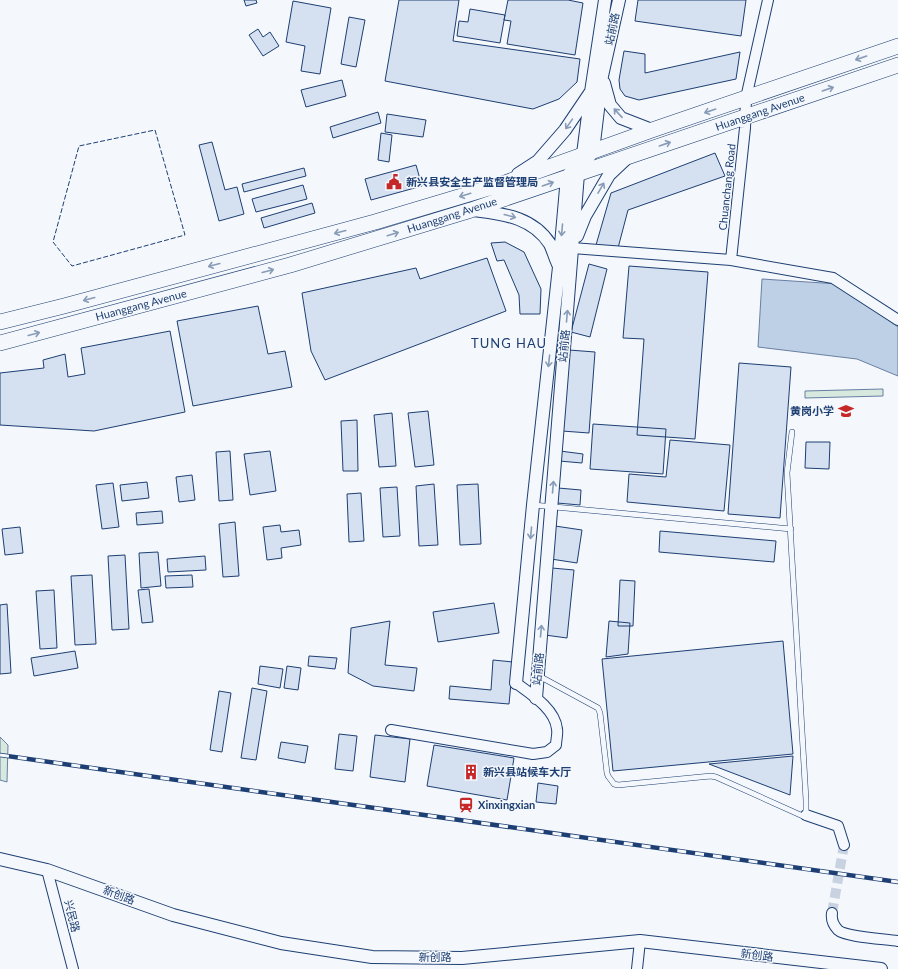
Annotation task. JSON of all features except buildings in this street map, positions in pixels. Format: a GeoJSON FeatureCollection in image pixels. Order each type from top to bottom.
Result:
{"type":"FeatureCollection","features":[{"type":"Feature","properties":{"kind":"main road","name":"Huanggang Avenue"},"geometry":{"type":"LineString","coordinates":[[0,322],[375,222],[502,184],[652,130],[898,46]]}},
{"type":"Feature","properties":{"kind":"main road","name":"Huanggang Avenue"},"geometry":{"type":"LineString","coordinates":[[0,343],[290,265],[471,210],[898,65]]}},
{"type":"Feature","properties":{"kind":"main road"},"geometry":{"type":"LineString","coordinates":[[64,306],[68,325]]}},
{"type":"Feature","properties":{"kind":"street","name":"站前路"},"geometry":{"type":"LineString","coordinates":[[588,153],[591,92],[605,0]]}},
{"type":"Feature","properties":{"kind":"street","name":"站前路"},"geometry":{"type":"LineString","coordinates":[[516,683],[533,505],[559,267],[573,176],[588,153],[618,0]]}},
{"type":"Feature","properties":{"kind":"street","name":"Chuanchang Road"},"geometry":{"type":"LineString","coordinates":[[731,260],[746,117],[746,98],[768,0]]}},
{"type":"Feature","properties":{"kind":"street"},"geometry":{"type":"LineString","coordinates":[[602,76],[610,105],[622,118],[652,130]]}},
{"type":"Feature","properties":{"kind":"street"},"geometry":{"type":"LineString","coordinates":[[502,184],[538,161],[565,130],[591,92]]}},
{"type":"Feature","properties":{"kind":"street"},"geometry":{"type":"LineString","coordinates":[[628,157],[609,175],[585,216],[572,248],[731,260],[833,278],[898,320]]}},
{"type":"Feature","properties":{"kind":"street","name":"站前路"},"geometry":{"type":"LineString","coordinates":[[536,698],[572,248],[573,176]]}},
{"type":"Feature","properties":{"kind":"street"},"geometry":{"type":"LineString","coordinates":[[471,210],[506,215],[520,219],[533,226],[550,245],[559,267]]}},
{"type":"Feature","properties":{"kind":"street"},"geometry":{"type":"LineString","coordinates":[[391,730],[533,754],[547,752],[556,745],[557,729],[554,717],[541,702],[516,683]]}},
{"type":"Feature","properties":{"kind":"street"},"geometry":{"type":"LineString","coordinates":[[806,815],[838,826],[844,845]]}},
{"type":"Feature","properties":{"kind":"street","name":"新创路"},"geometry":{"type":"LineString","coordinates":[[0,859],[47,870],[173,915],[281,943],[372,957],[462,958],[640,941],[881,969]]}},
{"type":"Feature","properties":{"kind":"street","name":"兴民路"},"geometry":{"type":"LineString","coordinates":[[47,870],[73,969]]}},
{"type":"Feature","properties":{"kind":"street"},"geometry":{"type":"LineString","coordinates":[[832,913],[831,920],[839,931],[849,935],[898,941]]}},
{"type":"Feature","properties":{"kind":"street"},"geometry":{"type":"LineString","coordinates":[[637,969],[640,941]]}},
{"type":"Feature","properties":{"kind":"lane"},"geometry":{"type":"LineString","coordinates":[[538,676],[598,708],[600,713],[607,773],[614,784],[618,785],[711,776],[805,817],[787,473],[792,432]]}},
{"type":"Feature","properties":{"kind":"lane"},"geometry":{"type":"LineString","coordinates":[[533,505],[791,529]]}},
{"type":"Feature","properties":{"kind":"shaded area"},"geometry":{"type":"Polygon","coordinates":[[[883,389],[883,396],[805,398],[805,391],[883,389]]]}},
{"type":"Feature","properties":{"kind":"shaded area"},"geometry":{"type":"Polygon","coordinates":[[[0,737],[8,745],[7,782],[0,780],[0,737]]]}},
{"type":"Feature","properties":{"kind":"water"},"geometry":{"type":"Polygon","coordinates":[[[762,279],[838,284],[898,327],[898,376],[857,359],[758,347],[762,279]]]}},
{"type":"Feature","properties":{"kind":"tunnel"},"geometry":{"type":"LineString","coordinates":[[832,913],[844,845]]}},
{"type":"Feature","properties":{"kind":"railway"},"geometry":{"type":"LineString","coordinates":[[0,755],[898,882]]}},
{"type":"Feature","properties":{"kind":"fence"},"geometry":{"type":"LineString","coordinates":[[155,130],[185,235],[72,266],[53,242],[79,146],[155,130]]}},
{"type":"Feature","properties":{"kind":"place","name":"新兴县安全生产监督管理局"},"geometry":{"type":"Point","coordinates":[394,182]}},
{"type":"Feature","properties":{"kind":"place","name":"黄岗小学"},"geometry":{"type":"Point","coordinates":[846,411]}},
{"type":"Feature","properties":{"kind":"place","name":"新兴县站候车大厅"},"geometry":{"type":"Point","coordinates":[471,772]}},
{"type":"Feature","properties":{"kind":"place","name":"Xinxingxian"},"geometry":{"type":"Point","coordinates":[466,805]}},
{"type":"Feature","properties":{"kind":"district","name":"TUNG HAU"},"geometry":{"type":"Point","coordinates":[509,343]}}]}
